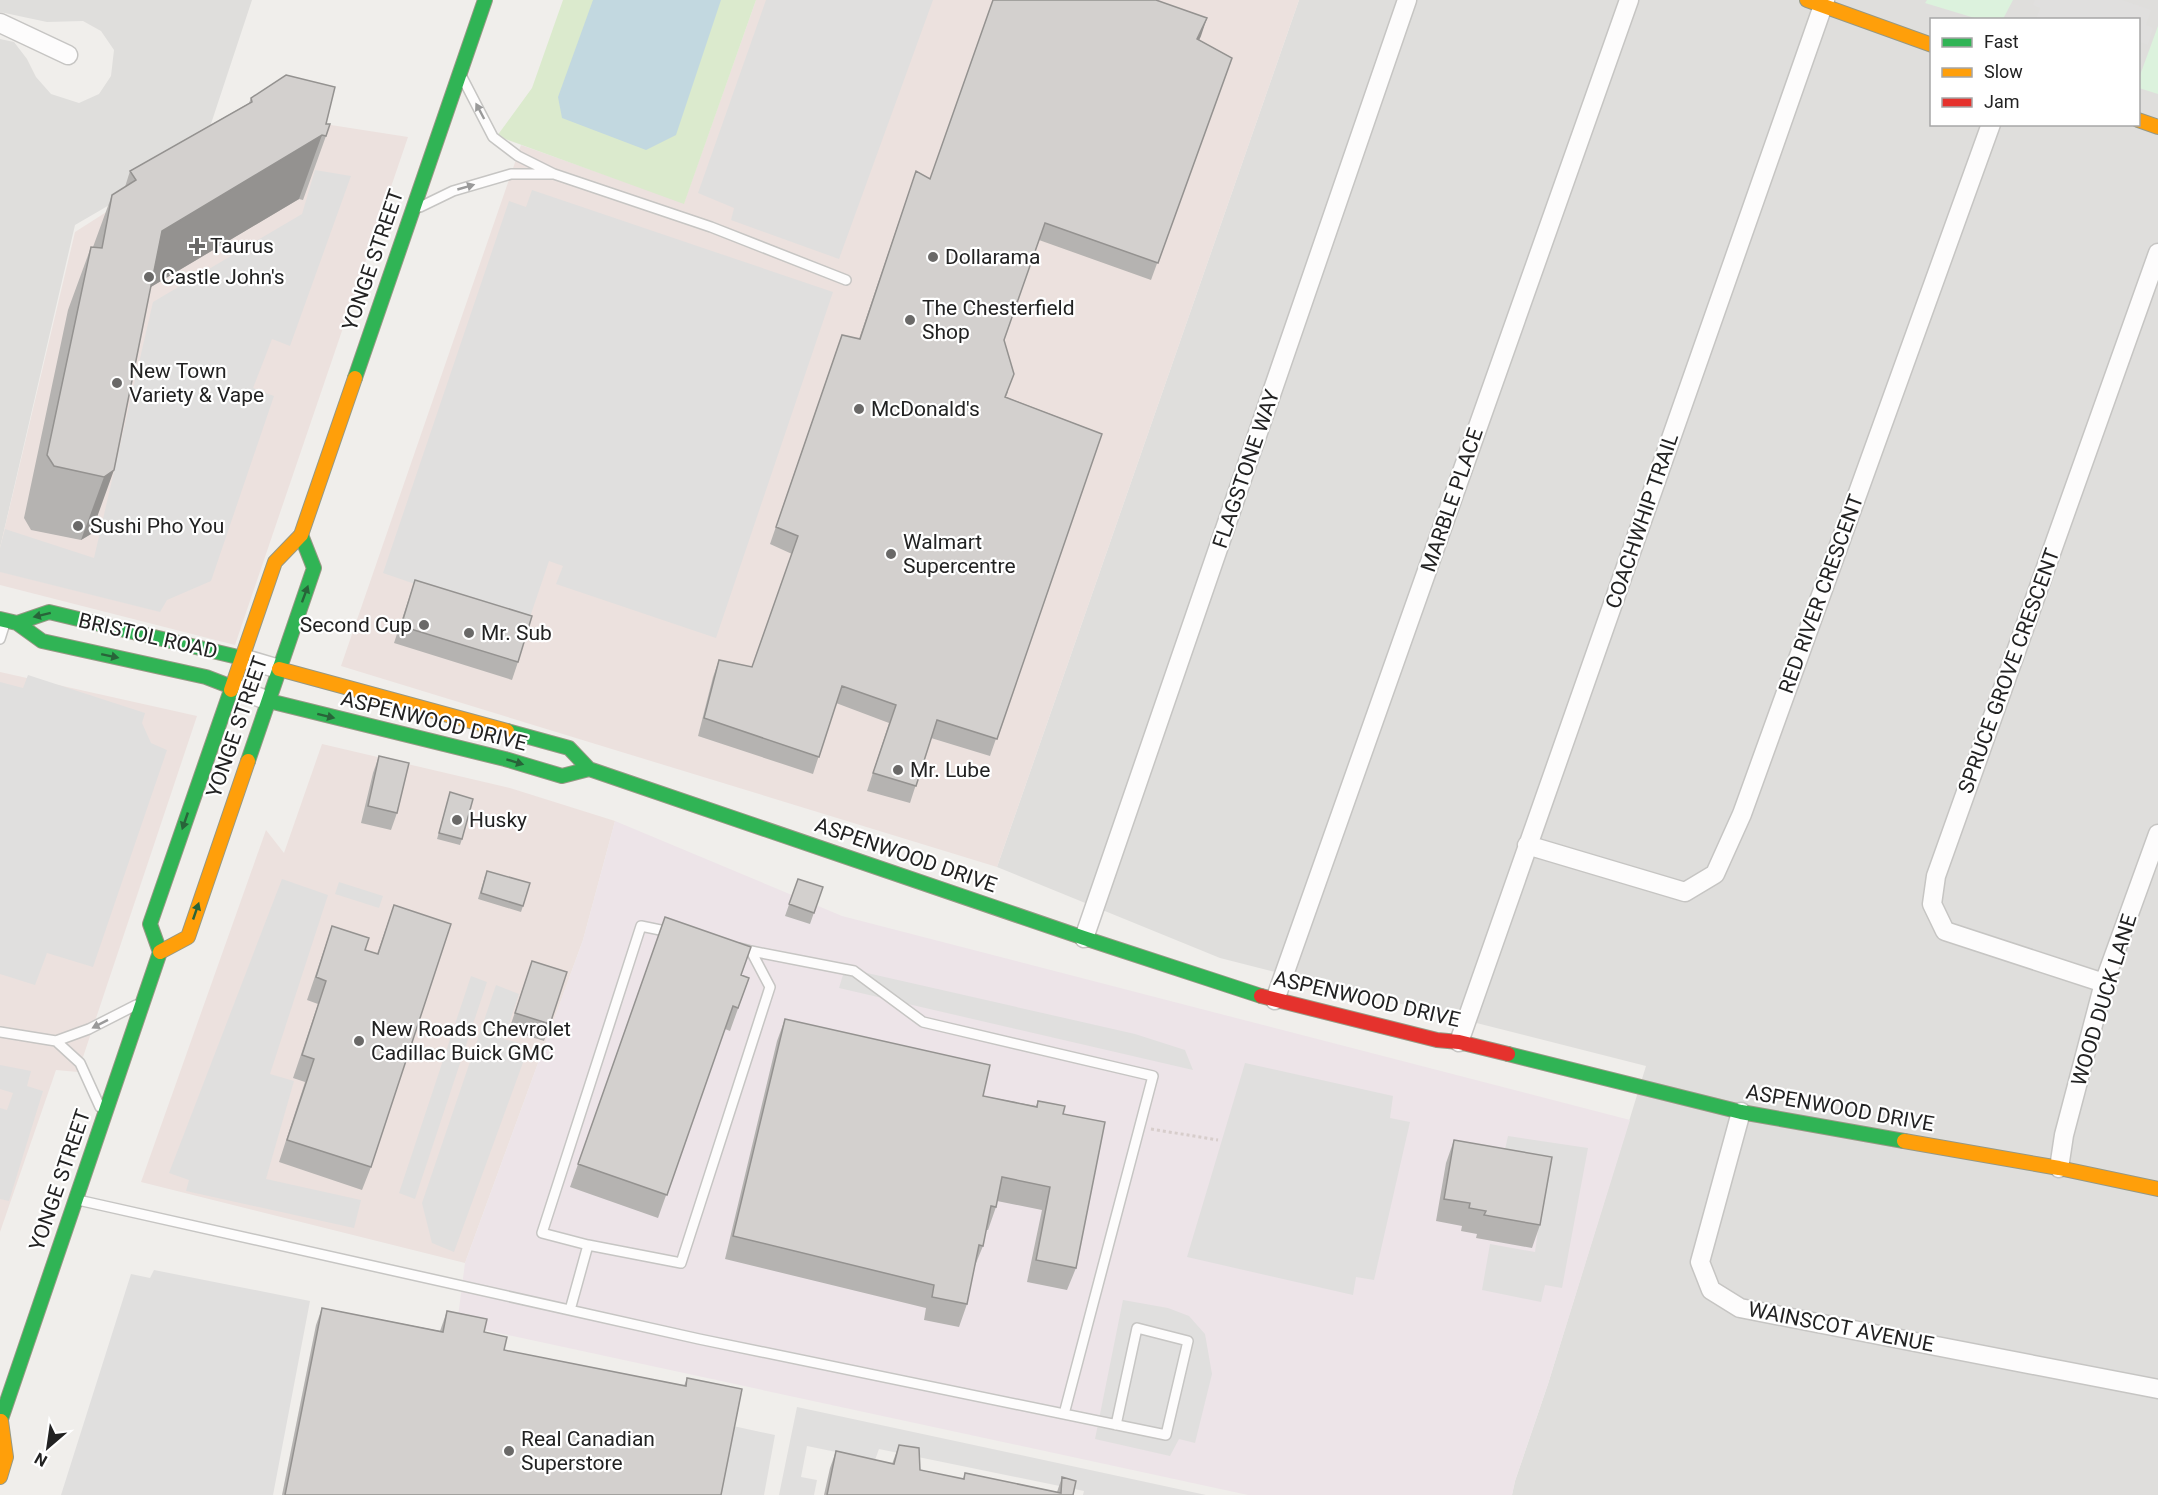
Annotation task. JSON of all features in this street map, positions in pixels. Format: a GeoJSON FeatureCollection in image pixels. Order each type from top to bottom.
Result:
{"type":"FeatureCollection","features":[{"type":"Feature","properties":{"kind":"street","name":"YONGE STREET"},"geometry":{"type":"LineString","coordinates":[[0,1477],[6,1457],[1,1422],[160,952],[150,924],[275,562],[301,535],[485,0]]}},
{"type":"Feature","properties":{"kind":"street","name":"FLAGSTONE WAY"},"geometry":{"type":"LineString","coordinates":[[1084,938],[1407,0]]}},
{"type":"Feature","properties":{"kind":"street","name":"MARBLE PLACE"},"geometry":{"type":"LineString","coordinates":[[1275,1000],[1629,0]]}},
{"type":"Feature","properties":{"kind":"street"},"geometry":{"type":"LineString","coordinates":[[1819,2],[1930,44]]}},
{"type":"Feature","properties":{"kind":"street","name":"COACHWHIP TRAIL"},"geometry":{"type":"LineString","coordinates":[[1459,1042],[1819,2]]}},
{"type":"Feature","properties":{"kind":"street"},"geometry":{"type":"LineString","coordinates":[[0,23],[68,55]]}},
{"type":"Feature","properties":{"kind":"street"},"geometry":{"type":"LineString","coordinates":[[2140,120],[2158,127]]}},
{"type":"Feature","properties":{"kind":"street","name":"RED RIVER CRESCENT"},"geometry":{"type":"LineString","coordinates":[[1527,845],[1685,892],[1715,874],[1742,814],[1990,126]]}},
{"type":"Feature","properties":{"kind":"street","name":"SPRUCE GROVE CRESCENT"},"geometry":{"type":"LineString","coordinates":[[2104,983],[1945,931],[1932,904],[1936,876],[2158,253]]}},
{"type":"Feature","properties":{"kind":"street","name":"YONGE STREET"},"geometry":{"type":"LineString","coordinates":[[160,952],[188,937],[314,568],[301,535]]}},
{"type":"Feature","properties":{"kind":"street","name":"BRISTOL ROAD"},"geometry":{"type":"LineString","coordinates":[[8,621],[49,612],[279,669]]}},
{"type":"Feature","properties":{"kind":"street","name":"BRISTOL ROAD"},"geometry":{"type":"LineString","coordinates":[[8,621],[42,641],[206,677],[269,701]]}},
{"type":"Feature","properties":{"kind":"street","name":"ASPENWOOD DRIVE"},"geometry":{"type":"LineString","coordinates":[[279,669],[569,748],[589,769],[1084,938],[1275,1000],[1437,1040],[1459,1042],[1740,1112],[2059,1168],[2158,1189]]}},
{"type":"Feature","properties":{"kind":"street","name":"ASPENWOOD DRIVE"},"geometry":{"type":"LineString","coordinates":[[269,701],[505,759],[562,776],[589,769]]}},
{"type":"Feature","properties":{"kind":"street","name":"WOOD DUCK LANE"},"geometry":{"type":"LineString","coordinates":[[2059,1168],[2064,1135],[2104,983],[2158,834]]}},
{"type":"Feature","properties":{"kind":"street","name":"WAINSCOT AVENUE"},"geometry":{"type":"LineString","coordinates":[[1740,1112],[1700,1262],[1711,1290],[1740,1308],[2158,1389]]}},
{"type":"Feature","properties":{"kind":"lane"},"geometry":{"type":"LineString","coordinates":[[460,73],[494,137],[519,156],[554,174],[711,227],[846,280]]}},
{"type":"Feature","properties":{"kind":"lane"},"geometry":{"type":"LineString","coordinates":[[413,210],[453,191],[511,174],[554,174]]}},
{"type":"Feature","properties":{"kind":"lane"},"geometry":{"type":"LineString","coordinates":[[0,639],[8,621]]}},
{"type":"Feature","properties":{"kind":"lane"},"geometry":{"type":"LineString","coordinates":[[685,936],[641,926],[542,1233],[588,1245],[681,1263],[770,987],[751,951]]}},
{"type":"Feature","properties":{"kind":"lane"},"geometry":{"type":"LineString","coordinates":[[729,946],[854,971],[923,1022],[1154,1076],[1064,1414]]}},
{"type":"Feature","properties":{"kind":"lane"},"geometry":{"type":"LineString","coordinates":[[0,1032],[56,1041],[89,1029],[143,1002]]}},
{"type":"Feature","properties":{"kind":"lane"},"geometry":{"type":"LineString","coordinates":[[56,1041],[80,1063],[104,1116]]}},
{"type":"Feature","properties":{"kind":"lane"},"geometry":{"type":"LineString","coordinates":[[76,1200],[699,1339],[1116,1425],[1166,1435],[1188,1341],[1137,1328],[1116,1425]]}},
{"type":"Feature","properties":{"kind":"lane"},"geometry":{"type":"LineString","coordinates":[[570,1310],[588,1245]]}},
{"type":"Feature","properties":{"kind":"path"},"geometry":{"type":"LineString","coordinates":[[1140,1128],[1218,1140]]}},
{"type":"Feature","properties":{"kind":"shaded area"},"geometry":{"type":"Polygon","coordinates":[[[0,0],[252,0],[202,151],[75,225],[0,548],[0,39],[14,42],[27,59],[36,77],[51,94],[79,103],[99,94],[111,76],[114,50],[101,31],[83,21],[47,22],[0,12],[0,0]]]}},
{"type":"Feature","properties":{"kind":"shaded area"},"geometry":{"type":"Polygon","coordinates":[[[756,0],[1299,0],[997,867],[341,666],[521,145],[684,203],[756,0]]]}},
{"type":"Feature","properties":{"kind":"shaded area"},"geometry":{"type":"Polygon","coordinates":[[[766,0],[933,0],[839,259],[731,220],[734,208],[698,193],[766,0]]]}},
{"type":"Feature","properties":{"kind":"shaded area"},"geometry":{"type":"Polygon","coordinates":[[[1299,0],[2158,0],[2158,1495],[1512,1495],[1646,1066],[1220,958],[997,867],[1299,0]]]}},
{"type":"Feature","properties":{"kind":"shaded area"},"geometry":{"type":"Polygon","coordinates":[[[2035,0],[2122,0],[2151,10],[2146,25],[2153,28],[2148,45],[2140,42],[2140,18],[2036,18],[2040,8],[2033,5],[2035,0]]]}},
{"type":"Feature","properties":{"kind":"shaded area"},"geometry":{"type":"Polygon","coordinates":[[[260,114],[408,137],[235,645],[0,585],[0,548],[75,232],[260,114]]]}},
{"type":"Feature","properties":{"kind":"shaded area"},"geometry":{"type":"Polygon","coordinates":[[[315,170],[351,176],[290,346],[272,339],[253,388],[274,396],[211,581],[167,600],[160,612],[0,572],[0,548],[5,529],[94,558],[153,302],[302,214],[315,170]]]}},
{"type":"Feature","properties":{"kind":"shaded area"},"geometry":{"type":"Polygon","coordinates":[[[532,190],[833,292],[716,638],[556,584],[563,566],[549,561],[528,623],[383,573],[509,201],[526,207],[532,190]]]}},
{"type":"Feature","properties":{"kind":"shaded area"},"geometry":{"type":"Polygon","coordinates":[[[0,672],[197,716],[78,1072],[56,1070],[0,1232],[0,672]]]}},
{"type":"Feature","properties":{"kind":"shaded area"},"geometry":{"type":"Polygon","coordinates":[[[28,675],[145,713],[142,723],[151,743],[167,750],[93,967],[47,953],[35,985],[0,974],[0,682],[23,688],[28,675]]]}},
{"type":"Feature","properties":{"kind":"shaded area"},"geometry":{"type":"Polygon","coordinates":[[[322,744],[510,788],[615,821],[583,940],[465,1263],[141,1182],[266,830],[284,853],[322,744]]]}},
{"type":"Feature","properties":{"kind":"shaded area"},"geometry":{"type":"Polygon","coordinates":[[[615,821],[842,916],[1630,1120],[1512,1495],[1248,1495],[457,1324],[465,1263],[583,940],[615,821]]]}},
{"type":"Feature","properties":{"kind":"shaded area"},"geometry":{"type":"Polygon","coordinates":[[[282,879],[328,895],[270,1074],[294,1081],[266,1179],[361,1200],[354,1228],[186,1191],[189,1180],[169,1173],[282,879]]]}},
{"type":"Feature","properties":{"kind":"shaded area"},"geometry":{"type":"Polygon","coordinates":[[[339,882],[383,896],[379,908],[335,894],[339,882]]]}},
{"type":"Feature","properties":{"kind":"shaded area"},"geometry":{"type":"Polygon","coordinates":[[[845,968],[1135,1034],[1185,1050],[1193,1070],[839,988],[845,968]]]}},
{"type":"Feature","properties":{"kind":"shaded area"},"geometry":{"type":"Polygon","coordinates":[[[471,976],[487,982],[415,1199],[399,1193],[471,976]]]}},
{"type":"Feature","properties":{"kind":"shaded area"},"geometry":{"type":"Polygon","coordinates":[[[496,985],[519,994],[504,1039],[529,1046],[454,1252],[432,1243],[422,1203],[496,985]]]}},
{"type":"Feature","properties":{"kind":"shaded area"},"geometry":{"type":"Polygon","coordinates":[[[1245,1063],[1393,1096],[1390,1118],[1410,1122],[1374,1280],[1356,1277],[1353,1295],[1187,1257],[1245,1063]]]}},
{"type":"Feature","properties":{"kind":"shaded area"},"geometry":{"type":"Polygon","coordinates":[[[0,1065],[31,1071],[27,1086],[43,1091],[9,1201],[0,1199],[0,1108],[7,1110],[13,1093],[0,1089],[0,1065]]]}},
{"type":"Feature","properties":{"kind":"shaded area"},"geometry":{"type":"Polygon","coordinates":[[[1508,1136],[1588,1148],[1562,1288],[1545,1285],[1541,1302],[1482,1290],[1490,1244],[1535,1252],[1547,1162],[1501,1167],[1508,1136]]]}},
{"type":"Feature","properties":{"kind":"shaded area"},"geometry":{"type":"Polygon","coordinates":[[[154,1270],[310,1301],[273,1495],[61,1495],[131,1274],[150,1278],[154,1270]]]}},
{"type":"Feature","properties":{"kind":"shaded area"},"geometry":{"type":"Polygon","coordinates":[[[1123,1300],[1168,1308],[1189,1316],[1205,1334],[1212,1374],[1195,1443],[1179,1439],[1170,1456],[1095,1439],[1123,1300]]]}},
{"type":"Feature","properties":{"kind":"shaded area"},"geometry":{"type":"Polygon","coordinates":[[[797,1407],[1206,1495],[1083,1495],[1084,1491],[879,1449],[875,1460],[807,1446],[801,1477],[817,1480],[814,1495],[779,1495],[797,1407]]]}},
{"type":"Feature","properties":{"kind":"shaded area"},"geometry":{"type":"Polygon","coordinates":[[[733,1426],[775,1435],[764,1495],[720,1495],[733,1426]]]}},
{"type":"Feature","properties":{"kind":"green space"},"geometry":{"type":"Polygon","coordinates":[[[563,0],[756,0],[684,204],[497,136],[532,88],[563,0]]]}},
{"type":"Feature","properties":{"kind":"green space"},"geometry":{"type":"Polygon","coordinates":[[[1927,0],[2013,0],[2004,18],[1975,18],[1925,3],[1927,0]]]}},
{"type":"Feature","properties":{"kind":"green space"},"geometry":{"type":"Polygon","coordinates":[[[2158,26],[2158,94],[2140,88],[2140,75],[2158,26]]]}},
{"type":"Feature","properties":{"kind":"water"},"geometry":{"type":"Polygon","coordinates":[[[593,0],[721,0],[676,135],[646,150],[562,118],[558,97],[593,0]]]}},
{"type":"Feature","properties":{"kind":"building"},"geometry":{"type":"Polygon","coordinates":[[[993,0],[1156,0],[1207,18],[1197,39],[1232,58],[1158,263],[1045,223],[1004,340],[1014,374],[1005,397],[1102,434],[997,739],[937,720],[916,786],[873,773],[896,705],[842,686],[819,757],[704,718],[719,660],[752,667],[798,536],[776,527],[842,335],[860,339],[916,171],[930,179],[993,0]]]}},
{"type":"Feature","properties":{"kind":"building"},"geometry":{"type":"Polygon","coordinates":[[[286,75],[335,87],[326,124],[330,124],[326,136],[322,135],[162,231],[114,470],[104,477],[54,466],[47,455],[91,247],[102,248],[112,195],[136,180],[130,171],[252,102],[251,98],[286,75]]]}},
{"type":"Feature","properties":{"kind":"building"},"geometry":{"type":"Polygon","coordinates":[[[415,580],[532,616],[518,662],[401,626],[415,580]]]}},
{"type":"Feature","properties":{"kind":"building"},"geometry":{"type":"Polygon","coordinates":[[[379,756],[409,763],[397,813],[368,806],[379,756]]]}},
{"type":"Feature","properties":{"kind":"building"},"geometry":{"type":"Polygon","coordinates":[[[450,792],[473,799],[462,839],[439,833],[450,792]]]}},
{"type":"Feature","properties":{"kind":"building"},"geometry":{"type":"Polygon","coordinates":[[[487,871],[530,883],[523,906],[481,893],[487,871]]]}},
{"type":"Feature","properties":{"kind":"building"},"geometry":{"type":"Polygon","coordinates":[[[798,879],[823,887],[814,913],[789,904],[798,879]]]}},
{"type":"Feature","properties":{"kind":"building","name":"New Roads Chevrolet Cadillac Buick GMC"},"geometry":{"type":"Polygon","coordinates":[[[394,905],[451,924],[371,1167],[287,1140],[314,1059],[302,1055],[326,981],[316,977],[332,926],[369,938],[365,950],[378,954],[394,905]]]}},
{"type":"Feature","properties":{"kind":"building"},"geometry":{"type":"Polygon","coordinates":[[[665,917],[751,947],[741,975],[749,978],[738,1008],[733,1006],[667,1195],[578,1164],[665,917]]]}},
{"type":"Feature","properties":{"kind":"building"},"geometry":{"type":"Polygon","coordinates":[[[532,961],[567,972],[550,1024],[515,1013],[532,961]]]}},
{"type":"Feature","properties":{"kind":"building"},"geometry":{"type":"Polygon","coordinates":[[[785,1019],[990,1065],[983,1096],[1037,1107],[1038,1101],[1065,1106],[1063,1114],[1105,1122],[1076,1268],[1036,1260],[1050,1187],[1002,1177],[996,1207],[991,1206],[983,1246],[979,1245],[967,1304],[932,1297],[934,1285],[733,1236],[785,1019]]]}},
{"type":"Feature","properties":{"kind":"building"},"geometry":{"type":"Polygon","coordinates":[[[1454,1140],[1552,1157],[1540,1225],[1484,1215],[1486,1211],[1469,1208],[1470,1203],[1444,1199],[1454,1140]]]}},
{"type":"Feature","properties":{"kind":"building","name":"Real Canadian Superstore"},"geometry":{"type":"Polygon","coordinates":[[[322,1308],[443,1332],[447,1311],[487,1319],[484,1332],[507,1337],[504,1350],[686,1386],[687,1378],[742,1389],[721,1495],[285,1495],[322,1308]]]}},
{"type":"Feature","properties":{"kind":"building"},"geometry":{"type":"Polygon","coordinates":[[[899,1445],[919,1448],[920,1470],[964,1479],[965,1473],[1061,1493],[1062,1477],[1076,1481],[1073,1495],[827,1495],[836,1451],[894,1464],[899,1445]]]}},
{"type":"Feature","properties":{"kind":"traffic: fast"},"geometry":{"type":"LineString","coordinates":[[355,378],[485,0]]}},
{"type":"Feature","properties":{"kind":"traffic: fast"},"geometry":{"type":"LineString","coordinates":[[248,761],[314,568],[301,535]]}},
{"type":"Feature","properties":{"kind":"traffic: fast"},"geometry":{"type":"LineString","coordinates":[[17,623],[49,612],[242,658]]}},
{"type":"Feature","properties":{"kind":"traffic: fast"},"geometry":{"type":"LineString","coordinates":[[0,619],[17,623],[42,641],[206,677],[232,687]]}},
{"type":"Feature","properties":{"kind":"traffic: fast"},"geometry":{"type":"LineString","coordinates":[[0,1422],[160,952],[150,924],[231,690]]}},
{"type":"Feature","properties":{"kind":"traffic: fast"},"geometry":{"type":"LineString","coordinates":[[269,701],[505,759],[562,776],[589,769]]}},
{"type":"Feature","properties":{"kind":"traffic: fast"},"geometry":{"type":"LineString","coordinates":[[507,731],[569,748],[589,769],[1261,996]]}},
{"type":"Feature","properties":{"kind":"traffic: fast"},"geometry":{"type":"LineString","coordinates":[[1508,1054],[1741,1112],[1904,1141]]}},
{"type":"Feature","properties":{"kind":"traffic: slow"},"geometry":{"type":"LineString","coordinates":[[1807,0],[1930,44]]}},
{"type":"Feature","properties":{"kind":"traffic: slow"},"geometry":{"type":"LineString","coordinates":[[2140,121],[2158,127]]}},
{"type":"Feature","properties":{"kind":"traffic: slow"},"geometry":{"type":"LineString","coordinates":[[231,690],[275,562],[301,535],[355,378]]}},
{"type":"Feature","properties":{"kind":"traffic: slow"},"geometry":{"type":"LineString","coordinates":[[279,669],[507,731]]}},
{"type":"Feature","properties":{"kind":"traffic: slow"},"geometry":{"type":"LineString","coordinates":[[160,952],[188,937],[248,761]]}},
{"type":"Feature","properties":{"kind":"traffic: slow"},"geometry":{"type":"LineString","coordinates":[[1904,1141],[2059,1168],[2158,1189]]}},
{"type":"Feature","properties":{"kind":"traffic: slow"},"geometry":{"type":"LineString","coordinates":[[0,1477],[6,1457],[1,1421]]}},
{"type":"Feature","properties":{"kind":"traffic: jam"},"geometry":{"type":"LineString","coordinates":[[1261,996],[1437,1040],[1459,1042],[1508,1054]]}},
{"type":"Feature","properties":{"kind":"place","name":"Taurus"},"geometry":{"type":"Point","coordinates":[197,246]}},
{"type":"Feature","properties":{"kind":"place","name":"Dollarama"},"geometry":{"type":"Point","coordinates":[933,257]}},
{"type":"Feature","properties":{"kind":"place","name":"Castle John's"},"geometry":{"type":"Point","coordinates":[149,277]}},
{"type":"Feature","properties":{"kind":"place","name":"The Chesterfield Shop"},"geometry":{"type":"Point","coordinates":[910,320]}},
{"type":"Feature","properties":{"kind":"place","name":"New Town Variety & Vape"},"geometry":{"type":"Point","coordinates":[117,383]}},
{"type":"Feature","properties":{"kind":"place","name":"McDonald's"},"geometry":{"type":"Point","coordinates":[859,409]}},
{"type":"Feature","properties":{"kind":"place","name":"Sushi Pho You"},"geometry":{"type":"Point","coordinates":[78,526]}},
{"type":"Feature","properties":{"kind":"place","name":"Walmart Supercentre"},"geometry":{"type":"Point","coordinates":[891,554]}},
{"type":"Feature","properties":{"kind":"place","name":"Second Cup"},"geometry":{"type":"Point","coordinates":[424,625]}},
{"type":"Feature","properties":{"kind":"place","name":"Mr. Sub"},"geometry":{"type":"Point","coordinates":[469,633]}},
{"type":"Feature","properties":{"kind":"place","name":"Mr. Lube"},"geometry":{"type":"Point","coordinates":[898,770]}},
{"type":"Feature","properties":{"kind":"place","name":"Husky"},"geometry":{"type":"Point","coordinates":[457,820]}},
{"type":"Feature","properties":{"kind":"place","name":"New Roads Chevrolet Cadillac Buick GMC"},"geometry":{"type":"Point","coordinates":[359,1041]}},
{"type":"Feature","properties":{"kind":"place","name":"Real Canadian Superstore"},"geometry":{"type":"Point","coordinates":[509,1451]}}]}
